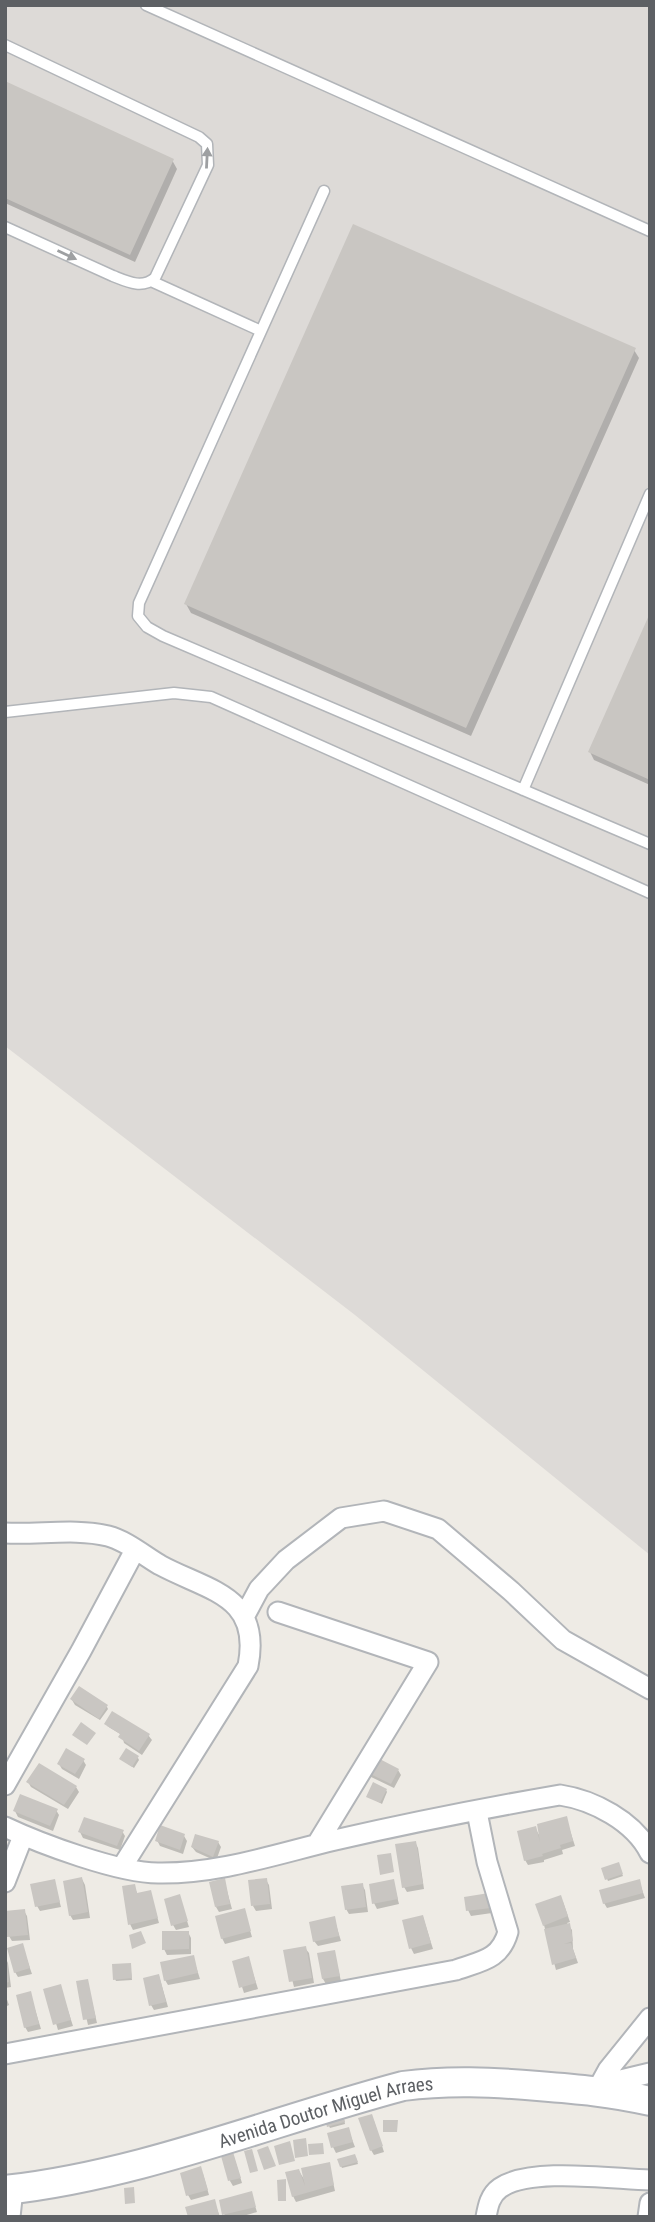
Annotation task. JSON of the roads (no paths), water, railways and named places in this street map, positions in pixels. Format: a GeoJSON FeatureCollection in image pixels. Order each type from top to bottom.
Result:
{"type":"FeatureCollection","features":[{"type":"Feature","properties":{"kind":"main road","name":"Avenida Doutor Miguel Arraes"},"geometry":{"type":"LineString","coordinates":[[9,2189],[69,2180],[150,2162],[403,2086],[430,2082],[598,2087],[650,2101]]}},
{"type":"Feature","properties":{"kind":"street"},"geometry":{"type":"LineString","coordinates":[[244,1617],[258,1589],[286,1560],[341,1518],[384,1511],[438,1529],[511,1591],[563,1640],[650,1689]]}},
{"type":"Feature","properties":{"kind":"street"},"geometry":{"type":"LineString","coordinates":[[5,1533],[107,1536],[226,1597],[240,1609],[250,1629],[252,1648],[248,1666],[122,1867]]}},
{"type":"Feature","properties":{"kind":"street"},"geometry":{"type":"LineString","coordinates":[[5,1784],[135,1550]]}},
{"type":"Feature","properties":{"kind":"street"},"geometry":{"type":"LineString","coordinates":[[278,1612],[428,1662],[317,1844]]}},
{"type":"Feature","properties":{"kind":"street"},"geometry":{"type":"LineString","coordinates":[[5,1882],[14,1832],[134,1871],[200,1871],[253,1862],[399,1825],[560,1795],[598,1805],[641,1840],[650,1853]]}},
{"type":"Feature","properties":{"kind":"street"},"geometry":{"type":"LineString","coordinates":[[5,2054],[456,1970],[495,1955],[505,1943],[508,1932],[487,1862],[477,1812]]}},
{"type":"Feature","properties":{"kind":"street"},"geometry":{"type":"LineString","coordinates":[[598,2087],[626,2046],[650,2018]]}},
{"type":"Feature","properties":{"kind":"street"},"geometry":{"type":"LineString","coordinates":[[598,2087],[650,2073]]}},
{"type":"Feature","properties":{"kind":"street"},"geometry":{"type":"LineString","coordinates":[[486,2217],[491,2198],[501,2187],[527,2178],[545,2176],[650,2180]]}},
{"type":"Feature","properties":{"kind":"street"},"geometry":{"type":"LineString","coordinates":[[9,2189],[10,2217]]}},
{"type":"Feature","properties":{"kind":"street"},"geometry":{"type":"LineString","coordinates":[[648,2217],[650,2203]]}},
{"type":"Feature","properties":{"kind":"lane"},"geometry":{"type":"LineString","coordinates":[[146,5],[650,231]]}},
{"type":"Feature","properties":{"kind":"lane"},"geometry":{"type":"LineString","coordinates":[[5,45],[199,137],[207,144],[208,165],[191,205],[151,282]]}},
{"type":"Feature","properties":{"kind":"lane"},"geometry":{"type":"LineString","coordinates":[[324,191],[139,603],[138,616],[147,627],[163,636],[650,844]]}},
{"type":"Feature","properties":{"kind":"lane"},"geometry":{"type":"LineString","coordinates":[[5,227],[129,282],[151,282],[261,331]]}},
{"type":"Feature","properties":{"kind":"lane"},"geometry":{"type":"LineString","coordinates":[[523,790],[650,494]]}},
{"type":"Feature","properties":{"kind":"lane"},"geometry":{"type":"LineString","coordinates":[[5,712],[174,693],[211,697],[650,893]]}}]}
